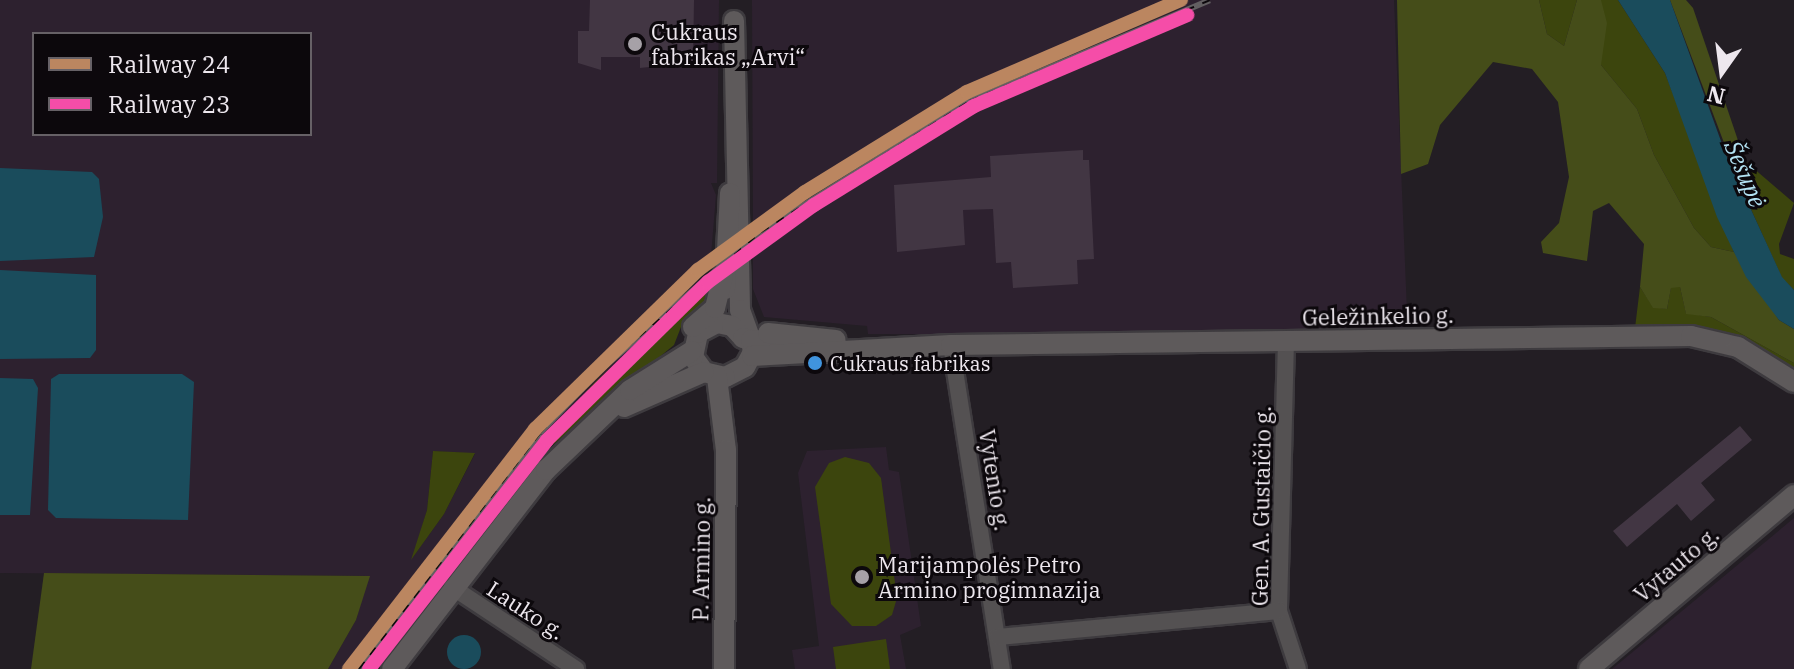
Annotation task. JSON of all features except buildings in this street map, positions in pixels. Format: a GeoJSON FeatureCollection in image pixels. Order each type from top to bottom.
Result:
{"type":"FeatureCollection","features":[{"type":"Feature","properties":{"kind":"main road","name":"P. Armino g."},"geometry":{"type":"LineString","coordinates":[[718,668],[731,275],[734,12]]}},
{"type":"Feature","properties":{"kind":"main road","name":"P. Armino g."},"geometry":{"type":"LineString","coordinates":[[727,351],[741,316],[731,275]]}},
{"type":"Feature","properties":{"kind":"main road"},"geometry":{"type":"LineString","coordinates":[[632,396],[677,354],[692,328],[712,312],[731,275]]}},
{"type":"Feature","properties":{"kind":"main road","name":"Geležinkelio g."},"geometry":{"type":"LineString","coordinates":[[727,351],[951,345],[1691,336],[1738,347],[1794,382]]}},
{"type":"Feature","properties":{"kind":"main road","name":"Geležinkelio g."},"geometry":{"type":"LineString","coordinates":[[392,669],[452,587],[546,470],[632,396],[727,351],[820,339],[951,345]]}},
{"type":"Feature","properties":{"kind":"main road","name":"Vytauto g."},"geometry":{"type":"LineString","coordinates":[[1589,669],[1794,495]]}},
{"type":"Feature","properties":{"kind":"street","name":"Gen. A. Gustaičio g."},"geometry":{"type":"LineString","coordinates":[[1286,341],[1279,611],[1298,669]]}},
{"type":"Feature","properties":{"kind":"street","name":"Vytenio g."},"geometry":{"type":"LineString","coordinates":[[951,345],[1002,669]]}},
{"type":"Feature","properties":{"kind":"street","name":"Lauko g."},"geometry":{"type":"LineString","coordinates":[[452,587],[576,669]]}},
{"type":"Feature","properties":{"kind":"street"},"geometry":{"type":"LineString","coordinates":[[998,637],[1279,611]]}},
{"type":"Feature","properties":{"kind":"shaded area"},"geometry":{"type":"Polygon","coordinates":[[[0,0],[719,0],[717,183],[711,183],[716,195],[711,256],[698,266],[698,287],[594,383],[454,550],[368,669],[328,669],[356,620],[369,576],[0,573],[0,0]],[[433,451],[427,510],[413,557],[444,514],[475,454],[433,451]]]}},
{"type":"Feature","properties":{"kind":"shaded area"},"geometry":{"type":"Polygon","coordinates":[[[752,0],[1394,0],[1408,335],[868,334],[867,326],[764,317],[753,289],[753,244],[761,237],[761,217],[753,223],[752,0]]]}},
{"type":"Feature","properties":{"kind":"shaded area","name":"Marijampolės Petro Armino progimnazija"},"geometry":{"type":"Polygon","coordinates":[[[886,447],[889,470],[899,472],[921,626],[900,635],[906,669],[795,669],[792,650],[819,646],[798,473],[807,451],[886,447]]]}},
{"type":"Feature","properties":{"kind":"shaded area"},"geometry":{"type":"Polygon","coordinates":[[[1794,518],[1794,669],[1612,669],[1623,660],[1794,518]]]}},
{"type":"Feature","properties":{"kind":"green space"},"geometry":{"type":"Polygon","coordinates":[[[1397,0],[1539,0],[1547,34],[1564,46],[1577,0],[1601,0],[1607,23],[1601,65],[1637,109],[1654,155],[1694,228],[1711,247],[1734,252],[1779,320],[1794,329],[1794,363],[1711,317],[1686,314],[1680,287],[1671,288],[1667,309],[1653,308],[1640,287],[1644,244],[1609,203],[1593,211],[1587,261],[1543,253],[1541,242],[1559,223],[1569,177],[1558,102],[1532,69],[1493,62],[1440,125],[1428,164],[1401,174],[1397,0]]]}},
{"type":"Feature","properties":{"kind":"green space"},"geometry":{"type":"Polygon","coordinates":[[[1539,0],[1577,0],[1564,46],[1547,34],[1539,0]]]}},
{"type":"Feature","properties":{"kind":"green space"},"geometry":{"type":"Polygon","coordinates":[[[1601,0],[1618,0],[1665,73],[1734,252],[1711,247],[1694,228],[1654,155],[1637,109],[1601,65],[1601,0]]]}},
{"type":"Feature","properties":{"kind":"green space"},"geometry":{"type":"Polygon","coordinates":[[[1670,0],[1686,0],[1693,8],[1745,161],[1740,185],[1670,0]]]}},
{"type":"Feature","properties":{"kind":"green space"},"geometry":{"type":"Polygon","coordinates":[[[1745,161],[1794,203],[1779,244],[1780,254],[1794,259],[1794,290],[1782,278],[1740,185],[1745,161]]]}},
{"type":"Feature","properties":{"kind":"green space"},"geometry":{"type":"Polygon","coordinates":[[[710,278],[709,300],[681,327],[674,345],[538,457],[368,669],[531,453],[594,383],[710,278]]]}},
{"type":"Feature","properties":{"kind":"green space"},"geometry":{"type":"Polygon","coordinates":[[[1640,287],[1653,307],[1667,309],[1671,287],[1680,287],[1686,313],[1711,317],[1794,363],[1794,370],[1741,340],[1635,328],[1640,287]]]}},
{"type":"Feature","properties":{"kind":"green space"},"geometry":{"type":"Polygon","coordinates":[[[433,451],[475,453],[444,514],[411,560],[427,510],[433,451]]]}},
{"type":"Feature","properties":{"kind":"green space"},"geometry":{"type":"Polygon","coordinates":[[[845,457],[869,463],[881,478],[897,598],[892,615],[876,626],[852,626],[831,604],[815,487],[829,463],[845,457]]]}},
{"type":"Feature","properties":{"kind":"green space"},"geometry":{"type":"Polygon","coordinates":[[[44,573],[370,576],[356,620],[328,669],[31,669],[44,573]]]}},
{"type":"Feature","properties":{"kind":"green space"},"geometry":{"type":"Polygon","coordinates":[[[886,639],[890,669],[836,669],[833,647],[886,639]]]}},
{"type":"Feature","properties":{"kind":"water"},"geometry":{"type":"Polygon","coordinates":[[[1618,0],[1670,0],[1726,155],[1782,277],[1794,290],[1794,329],[1779,320],[1746,277],[1717,217],[1665,73],[1618,0]]]}},
{"type":"Feature","properties":{"kind":"water"},"geometry":{"type":"Polygon","coordinates":[[[0,168],[92,172],[99,179],[103,217],[94,257],[0,261],[0,168]]]}},
{"type":"Feature","properties":{"kind":"water"},"geometry":{"type":"Polygon","coordinates":[[[0,270],[96,275],[96,350],[90,358],[0,359],[0,270]]]}},
{"type":"Feature","properties":{"kind":"water"},"geometry":{"type":"Polygon","coordinates":[[[59,374],[182,374],[194,382],[188,520],[56,518],[48,510],[51,379],[59,374]]]}},
{"type":"Feature","properties":{"kind":"water"},"geometry":{"type":"Polygon","coordinates":[[[0,378],[33,379],[38,388],[30,515],[0,515],[0,378]]]}},
{"type":"Feature","properties":{"kind":"water"},"geometry":{"type":"Polygon","coordinates":[[[464,635],[476,640],[481,652],[476,664],[464,669],[452,664],[447,652],[452,640],[464,635]]]}},
{"type":"Feature","properties":{"kind":"railway"},"geometry":{"type":"LineString","coordinates":[[359,669],[540,433],[598,372],[761,232],[970,101],[1210,0]]}},
{"type":"Feature","properties":{"kind":"rail line","name":"24"},"geometry":{"type":"LineString","coordinates":[[349,669],[535,429],[698,270],[805,192],[967,92],[1181,0]]}},
{"type":"Feature","properties":{"kind":"rail line","name":"23"},"geometry":{"type":"LineString","coordinates":[[369,669],[547,440],[708,282],[814,205],[974,106],[1187,15]]}},
{"type":"Feature","properties":{"kind":"place","name":"Cukraus fabrikas „Arvi“"},"geometry":{"type":"Point","coordinates":[635,44]}},
{"type":"Feature","properties":{"kind":"place","name":"Cukraus fabrikas"},"geometry":{"type":"Point","coordinates":[815,363]}},
{"type":"Feature","properties":{"kind":"place","name":"Marijampolės Petro Armino progimnazija"},"geometry":{"type":"Point","coordinates":[862,577]}},
{"type":"Feature","properties":{"kind":"water label","name":"Šešupė"},"geometry":{"type":"Point","coordinates":[1745,174]}}]}
